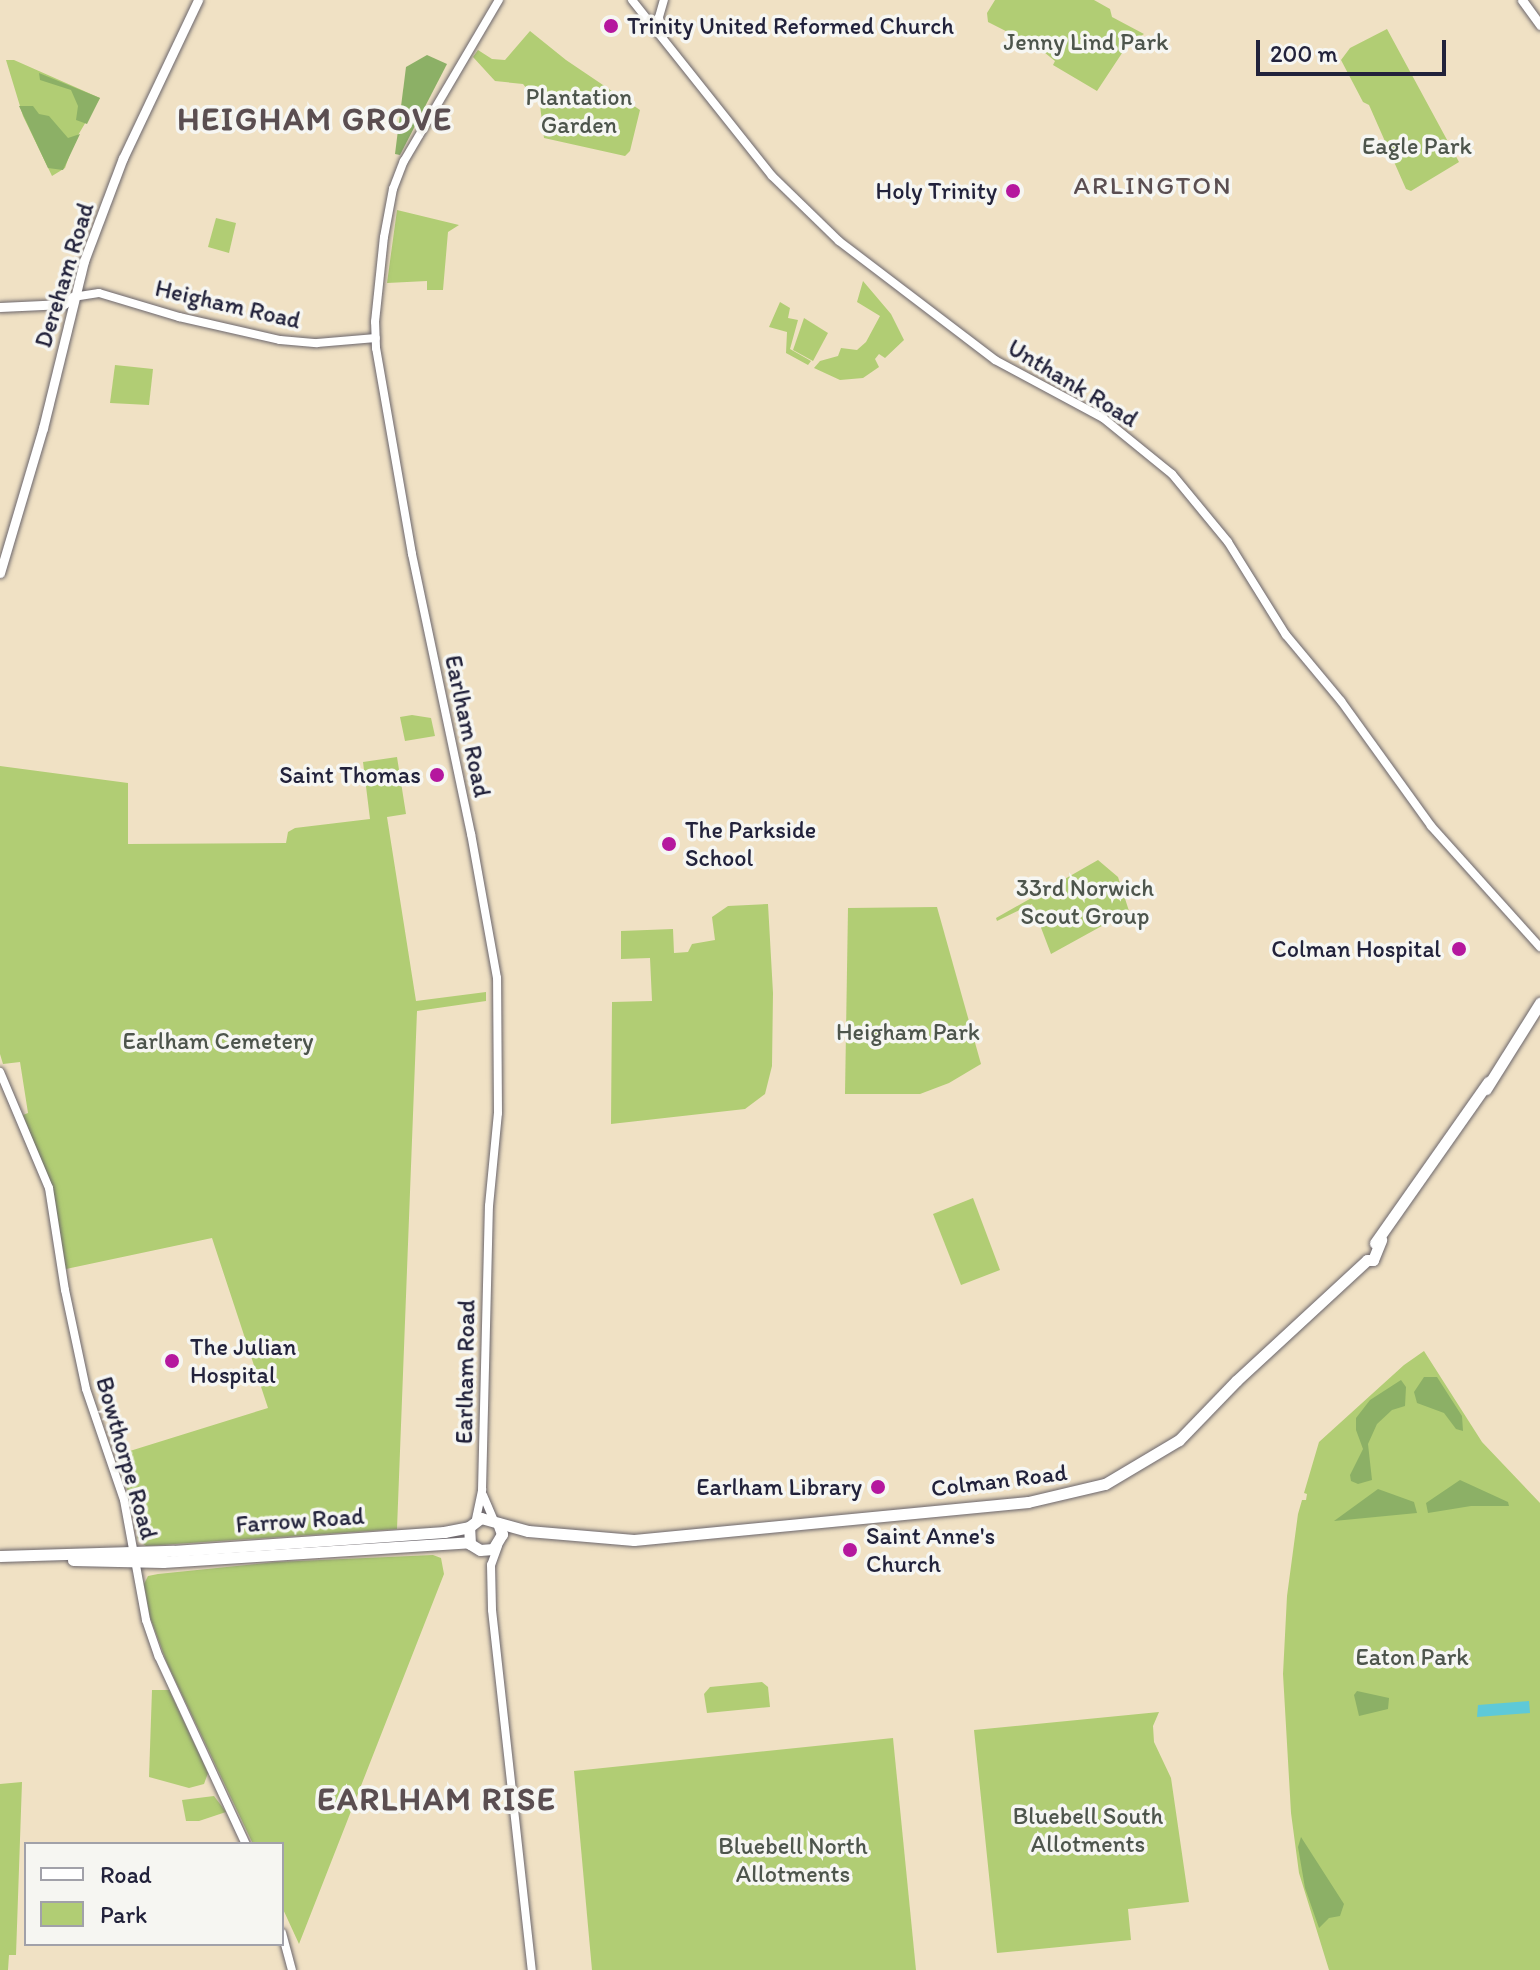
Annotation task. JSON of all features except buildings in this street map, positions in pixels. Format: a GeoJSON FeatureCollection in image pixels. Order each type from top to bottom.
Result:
{"type":"FeatureCollection","features":[{"type":"Feature","properties":{"kind":"highway","name":"Colman Road"},"geometry":{"type":"LineString","coordinates":[[473,1523],[495,1521],[553,1534],[621,1541],[1028,1502],[1105,1484],[1179,1440],[1236,1381],[1367,1260],[1374,1244],[1381,1240],[1540,1003]]}},
{"type":"Feature","properties":{"kind":"highway"},"geometry":{"type":"LineString","coordinates":[[495,1521],[500,1542]]}},
{"type":"Feature","properties":{"kind":"highway","name":"Farrow Road"},"geometry":{"type":"LineString","coordinates":[[135,1557],[444,1532],[473,1523]]}},
{"type":"Feature","properties":{"kind":"highway"},"geometry":{"type":"LineString","coordinates":[[473,1523],[469,1542],[480,1550]]}},
{"type":"Feature","properties":{"kind":"highway","name":"Colman Road"},"geometry":{"type":"LineString","coordinates":[[480,1550],[500,1542],[553,1534]]}},
{"type":"Feature","properties":{"kind":"highway","name":"Farrow Road"},"geometry":{"type":"LineString","coordinates":[[135,1557],[469,1542]]}},
{"type":"Feature","properties":{"kind":"highway"},"geometry":{"type":"LineString","coordinates":[[0,1556],[135,1557]]}},
{"type":"Feature","properties":{"kind":"main road","name":"Dereham Road"},"geometry":{"type":"LineString","coordinates":[[0,573],[43,428],[73,297],[114,180],[198,0]]}},
{"type":"Feature","properties":{"kind":"main road"},"geometry":{"type":"LineString","coordinates":[[1522,0],[1540,25]]}},
{"type":"Feature","properties":{"kind":"main road"},"geometry":{"type":"LineString","coordinates":[[0,307],[64,304],[73,297]]}},
{"type":"Feature","properties":{"kind":"street","name":"Earlham Road"},"geometry":{"type":"LineString","coordinates":[[473,1523],[482,1490],[489,1206],[498,1107],[497,978],[471,834],[414,568],[376,338],[380,268],[393,189],[404,161],[499,0]]}},
{"type":"Feature","properties":{"kind":"street"},"geometry":{"type":"LineString","coordinates":[[633,4],[651,12],[663,3]]}},
{"type":"Feature","properties":{"kind":"street"},"geometry":{"type":"LineString","coordinates":[[663,3],[660,27],[664,41]]}},
{"type":"Feature","properties":{"kind":"street","name":"Unthank Road"},"geometry":{"type":"LineString","coordinates":[[633,4],[772,176],[839,241],[995,360],[1103,418],[1172,474],[1228,542],[1273,617],[1341,701],[1431,826],[1540,947]]}},
{"type":"Feature","properties":{"kind":"street","name":"Heigham Road"},"geometry":{"type":"LineString","coordinates":[[73,297],[99,293],[179,317],[280,340],[317,343],[376,338]]}},
{"type":"Feature","properties":{"kind":"street","name":"Bowthorpe Road"},"geometry":{"type":"LineString","coordinates":[[0,1072],[49,1188],[65,1290],[90,1407],[117,1475],[144,1610],[155,1645],[245,1842]]}},
{"type":"Feature","properties":{"kind":"street","name":"Earlham Road"},"geometry":{"type":"LineString","coordinates":[[482,1490],[487,1511],[495,1521]]}},
{"type":"Feature","properties":{"kind":"street"},"geometry":{"type":"LineString","coordinates":[[490,1577],[500,1542]]}},
{"type":"Feature","properties":{"kind":"street"},"geometry":{"type":"LineString","coordinates":[[480,1550],[487,1559],[490,1577],[532,1970]]}},
{"type":"Feature","properties":{"kind":"street"},"geometry":{"type":"LineString","coordinates":[[284,1940],[292,1970]]}},
{"type":"Feature","properties":{"kind":"green space","name":"Jenny Lind Park"},"geometry":{"type":"Polygon","coordinates":[[[995,0],[1094,0],[1110,9],[1112,17],[1144,34],[1128,44],[1097,91],[1053,65],[1055,61],[1039,48],[988,22],[987,13],[995,0]]]}},
{"type":"Feature","properties":{"kind":"green space","name":"Eagle Park"},"geometry":{"type":"Polygon","coordinates":[[[1387,29],[1459,162],[1411,191],[1406,189],[1369,105],[1363,102],[1341,60],[1350,48],[1387,29]]]}},
{"type":"Feature","properties":{"kind":"green space","name":"Plantation Garden"},"geometry":{"type":"Polygon","coordinates":[[[530,31],[566,60],[640,110],[630,151],[625,156],[544,138],[540,105],[523,84],[495,81],[473,57],[478,50],[492,59],[505,60],[530,31]]]}},
{"type":"Feature","properties":{"kind":"green space"},"geometry":{"type":"Polygon","coordinates":[[[427,55],[447,64],[400,155],[395,154],[406,67],[427,55]]]}},
{"type":"Feature","properties":{"kind":"green space"},"geometry":{"type":"Polygon","coordinates":[[[6,60],[14,60],[100,98],[74,142],[65,168],[52,176],[23,116],[6,60]]]}},
{"type":"Feature","properties":{"kind":"green space"},"geometry":{"type":"Polygon","coordinates":[[[39,73],[100,98],[87,124],[76,120],[78,106],[71,90],[40,80],[39,73]]]}},
{"type":"Feature","properties":{"kind":"green space"},"geometry":{"type":"Polygon","coordinates":[[[19,106],[33,106],[39,114],[49,116],[68,138],[80,134],[63,170],[48,168],[19,106]]]}},
{"type":"Feature","properties":{"kind":"green space"},"geometry":{"type":"Polygon","coordinates":[[[397,210],[459,225],[448,232],[443,290],[427,290],[427,281],[387,283],[397,210]]]}},
{"type":"Feature","properties":{"kind":"green space"},"geometry":{"type":"Polygon","coordinates":[[[216,218],[236,223],[229,253],[208,247],[216,218]]]}},
{"type":"Feature","properties":{"kind":"green space"},"geometry":{"type":"Polygon","coordinates":[[[863,281],[891,314],[904,340],[885,358],[879,354],[875,359],[879,367],[863,378],[840,380],[814,368],[820,361],[838,356],[841,348],[857,350],[866,342],[880,316],[857,302],[863,281]]]}},
{"type":"Feature","properties":{"kind":"green space"},"geometry":{"type":"Polygon","coordinates":[[[780,302],[790,308],[788,318],[798,320],[790,349],[811,361],[808,365],[786,353],[787,332],[769,327],[780,302]]]}},
{"type":"Feature","properties":{"kind":"green space"},"geometry":{"type":"Polygon","coordinates":[[[804,318],[828,333],[813,361],[793,350],[804,318]]]}},
{"type":"Feature","properties":{"kind":"green space"},"geometry":{"type":"Polygon","coordinates":[[[115,365],[153,369],[149,405],[110,403],[115,365]]]}},
{"type":"Feature","properties":{"kind":"green space"},"geometry":{"type":"Polygon","coordinates":[[[400,717],[431,718],[435,736],[405,741],[400,717]]]}},
{"type":"Feature","properties":{"kind":"green space","name":"Earlham Cemetery"},"geometry":{"type":"Polygon","coordinates":[[[397,757],[406,814],[387,817],[416,1001],[486,992],[486,1001],[417,1011],[397,1529],[146,1546],[138,1540],[135,1516],[117,1455],[268,1408],[212,1238],[66,1269],[54,1194],[23,1115],[28,1113],[20,1062],[3,1064],[0,1054],[0,766],[128,783],[128,844],[286,843],[288,832],[295,828],[370,819],[363,762],[397,757]]]}},
{"type":"Feature","properties":{"kind":"green space","name":"33rd Norwich Scout Group"},"geometry":{"type":"Polygon","coordinates":[[[1098,860],[1118,877],[1129,911],[1051,954],[1032,904],[997,921],[996,918],[1098,860]]]}},
{"type":"Feature","properties":{"kind":"green space"},"geometry":{"type":"Polygon","coordinates":[[[768,904],[773,993],[772,1066],[765,1094],[745,1109],[611,1124],[612,1002],[652,1001],[650,958],[621,959],[621,931],[673,929],[674,953],[688,952],[692,944],[715,940],[712,917],[728,906],[768,904]]]}},
{"type":"Feature","properties":{"kind":"green space","name":"Heigham Park"},"geometry":{"type":"Polygon","coordinates":[[[937,907],[981,1064],[949,1083],[920,1094],[845,1094],[848,908],[937,907]]]}},
{"type":"Feature","properties":{"kind":"green space"},"geometry":{"type":"Polygon","coordinates":[[[973,1198],[1000,1270],[961,1285],[933,1214],[973,1198]]]}},
{"type":"Feature","properties":{"kind":"green space","name":"Eaton Park"},"geometry":{"type":"Polygon","coordinates":[[[1424,1351],[1482,1442],[1540,1503],[1540,1970],[1329,1970],[1299,1873],[1291,1813],[1283,1674],[1287,1596],[1298,1514],[1302,1500],[1306,1500],[1307,1494],[1304,1493],[1319,1442],[1404,1365],[1424,1351]]]}},
{"type":"Feature","properties":{"kind":"green space"},"geometry":{"type":"Polygon","coordinates":[[[1424,1377],[1437,1377],[1462,1416],[1463,1431],[1456,1429],[1444,1413],[1417,1403],[1414,1392],[1424,1377]]]}},
{"type":"Feature","properties":{"kind":"green space"},"geometry":{"type":"Polygon","coordinates":[[[1401,1380],[1406,1387],[1405,1406],[1392,1410],[1377,1424],[1368,1444],[1372,1480],[1358,1484],[1351,1481],[1350,1475],[1363,1449],[1356,1430],[1356,1418],[1370,1400],[1401,1380]]]}},
{"type":"Feature","properties":{"kind":"green space"},"geometry":{"type":"Polygon","coordinates":[[[1460,1480],[1508,1502],[1509,1506],[1471,1506],[1428,1513],[1426,1503],[1460,1480]]]}},
{"type":"Feature","properties":{"kind":"green space"},"geometry":{"type":"Polygon","coordinates":[[[1378,1489],[1414,1502],[1417,1513],[1334,1521],[1378,1489]]]}},
{"type":"Feature","properties":{"kind":"green space"},"geometry":{"type":"Polygon","coordinates":[[[433,1555],[441,1558],[444,1574],[299,1944],[284,1911],[284,1842],[252,1842],[167,1663],[150,1617],[144,1584],[148,1576],[158,1574],[276,1562],[433,1555]]]}},
{"type":"Feature","properties":{"kind":"green space"},"geometry":{"type":"Polygon","coordinates":[[[762,1682],[768,1687],[770,1707],[707,1713],[704,1694],[710,1687],[762,1682]]]}},
{"type":"Feature","properties":{"kind":"green space"},"geometry":{"type":"Polygon","coordinates":[[[152,1690],[169,1690],[208,1773],[204,1784],[189,1788],[149,1777],[152,1690]]]}},
{"type":"Feature","properties":{"kind":"green space"},"geometry":{"type":"Polygon","coordinates":[[[1357,1691],[1389,1698],[1388,1709],[1359,1716],[1354,1695],[1357,1691]]]}},
{"type":"Feature","properties":{"kind":"green space","name":"Bluebell South Allotments"},"geometry":{"type":"Polygon","coordinates":[[[1159,1712],[1153,1726],[1154,1742],[1171,1778],[1189,1902],[1128,1909],[1131,1940],[997,1953],[974,1730],[1159,1712]]]}},
{"type":"Feature","properties":{"kind":"green space","name":"Bluebell North Allotments"},"geometry":{"type":"Polygon","coordinates":[[[893,1738],[916,1970],[592,1970],[574,1771],[893,1738]]]}},
{"type":"Feature","properties":{"kind":"green space"},"geometry":{"type":"Polygon","coordinates":[[[22,1782],[16,1955],[9,1955],[8,1970],[0,1970],[0,1784],[22,1782]]]}},
{"type":"Feature","properties":{"kind":"green space"},"geometry":{"type":"Polygon","coordinates":[[[214,1796],[226,1812],[199,1821],[186,1821],[182,1800],[214,1796]]]}},
{"type":"Feature","properties":{"kind":"green space"},"geometry":{"type":"Polygon","coordinates":[[[1301,1837],[1344,1904],[1340,1916],[1329,1918],[1319,1928],[1305,1888],[1298,1847],[1301,1837]]]}},
{"type":"Feature","properties":{"kind":"water"},"geometry":{"type":"Polygon","coordinates":[[[1529,1701],[1530,1713],[1477,1717],[1478,1705],[1529,1701]]]}},
{"type":"Feature","properties":{"kind":"place","name":"Trinity United Reformed Church"},"geometry":{"type":"Point","coordinates":[611,26]}},
{"type":"Feature","properties":{"kind":"place","name":"Holy Trinity"},"geometry":{"type":"Point","coordinates":[1013,191]}},
{"type":"Feature","properties":{"kind":"place","name":"Saint Thomas"},"geometry":{"type":"Point","coordinates":[437,775]}},
{"type":"Feature","properties":{"kind":"place","name":"The Parkside School"},"geometry":{"type":"Point","coordinates":[669,844]}},
{"type":"Feature","properties":{"kind":"place","name":"Colman Hospital"},"geometry":{"type":"Point","coordinates":[1459,949]}},
{"type":"Feature","properties":{"kind":"place","name":"The Julian Hospital"},"geometry":{"type":"Point","coordinates":[172,1361]}},
{"type":"Feature","properties":{"kind":"place","name":"Earlham Library"},"geometry":{"type":"Point","coordinates":[878,1487]}},
{"type":"Feature","properties":{"kind":"place","name":"Saint Anne's Church"},"geometry":{"type":"Point","coordinates":[850,1550]}},
{"type":"Feature","properties":{"kind":"district","name":"HEIGHAM GROVE"},"geometry":{"type":"Point","coordinates":[315,119]}},
{"type":"Feature","properties":{"kind":"district","name":"ARLINGTON"},"geometry":{"type":"Point","coordinates":[1153,186]}},
{"type":"Feature","properties":{"kind":"district","name":"EARLHAM RISE"},"geometry":{"type":"Point","coordinates":[437,1799]}}]}
